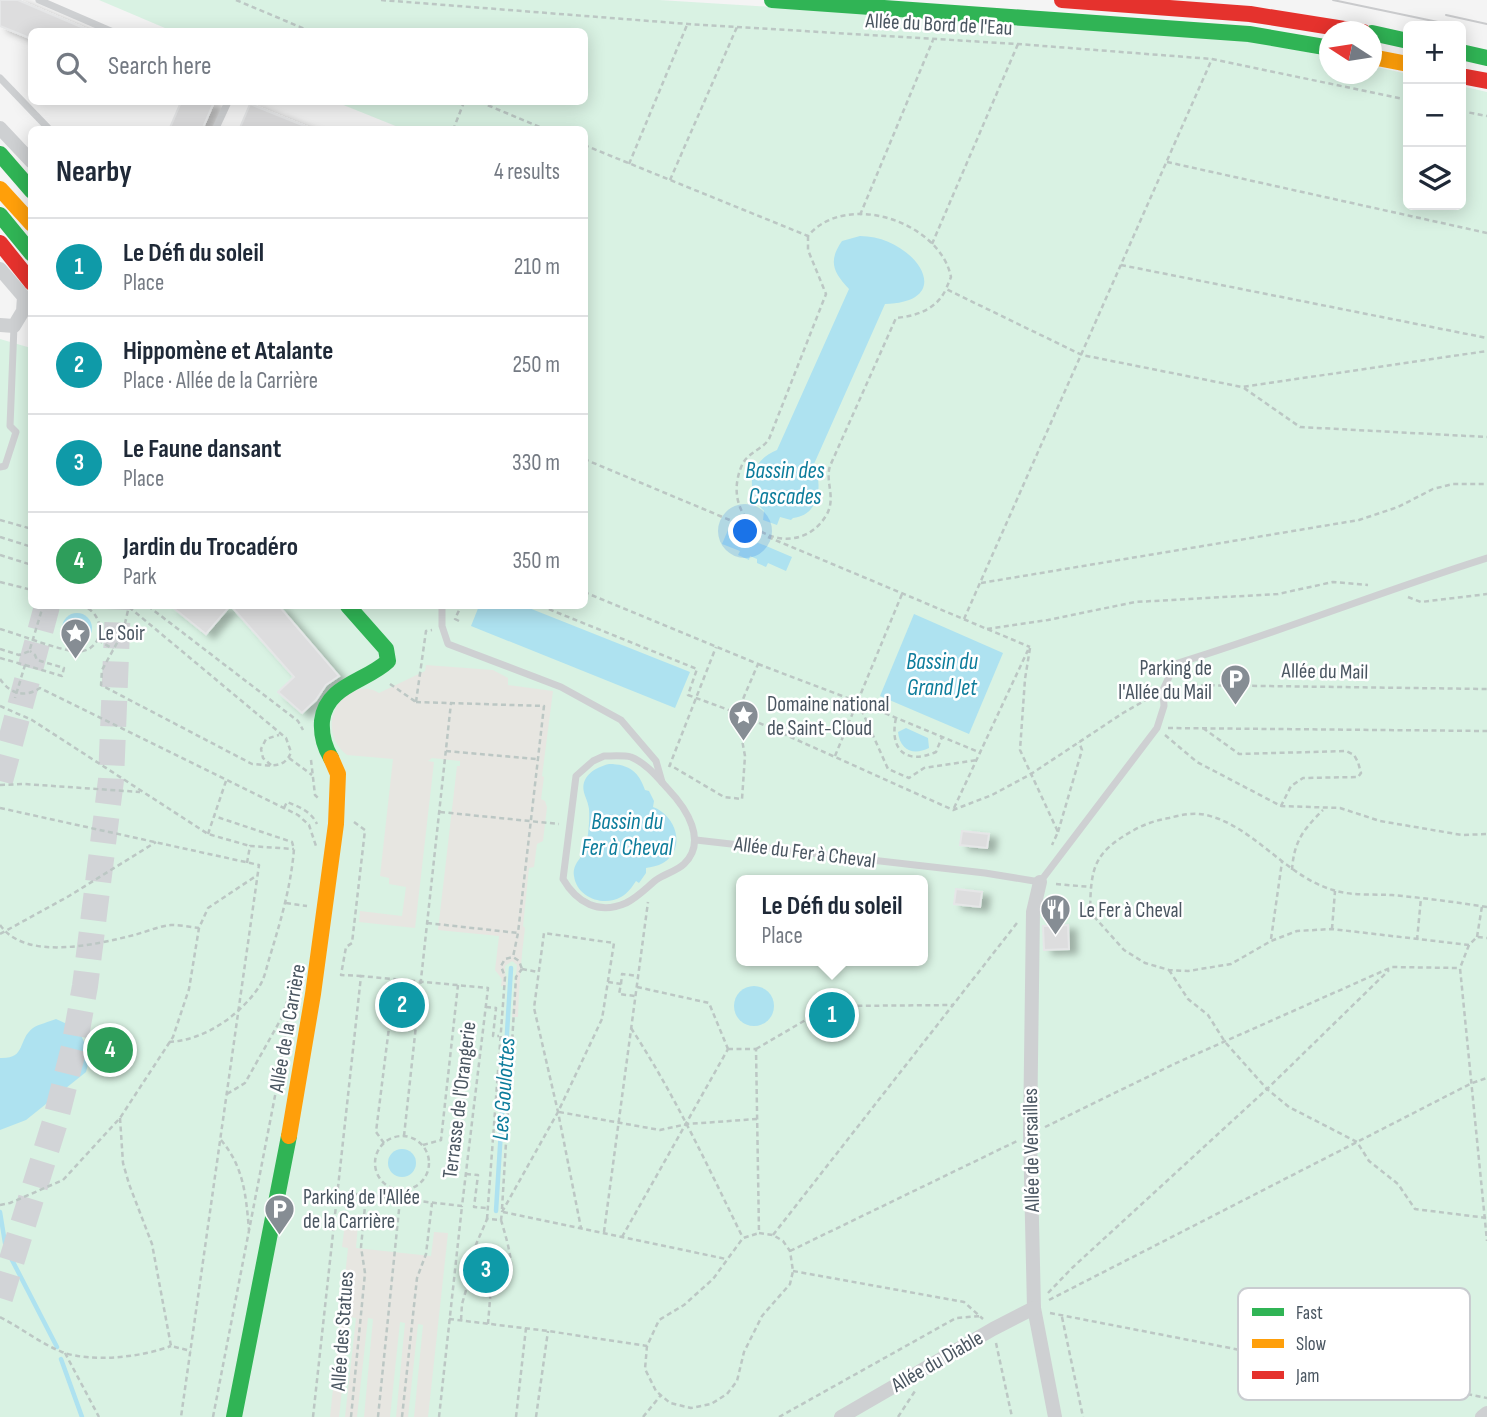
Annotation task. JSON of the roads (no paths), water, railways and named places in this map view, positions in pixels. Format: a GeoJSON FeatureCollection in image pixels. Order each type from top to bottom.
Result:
{"type":"FeatureCollection","features":[{"type":"Feature","properties":{"kind":"main road"},"geometry":{"type":"LineString","coordinates":[[772,0],[1249,34],[1319,46]]}},
{"type":"Feature","properties":{"kind":"main road"},"geometry":{"type":"LineString","coordinates":[[1062,0],[1252,13],[1319,22]]}},
{"type":"Feature","properties":{"kind":"main road"},"geometry":{"type":"LineString","coordinates":[[1382,35],[1403,40]]}},
{"type":"Feature","properties":{"kind":"main road"},"geometry":{"type":"LineString","coordinates":[[1466,56],[1484,69]]}},
{"type":"Feature","properties":{"kind":"main road"},"geometry":{"type":"LineString","coordinates":[[1382,59],[1403,63]]}},
{"type":"Feature","properties":{"kind":"main road"},"geometry":{"type":"LineString","coordinates":[[1466,74],[1484,69]]}},
{"type":"Feature","properties":{"kind":"main road"},"geometry":{"type":"LineString","coordinates":[[0,154],[28,186]]}},
{"type":"Feature","properties":{"kind":"main road"},"geometry":{"type":"LineString","coordinates":[[0,189],[28,220]]}},
{"type":"Feature","properties":{"kind":"main road"},"geometry":{"type":"LineString","coordinates":[[0,215],[28,249]]}},
{"type":"Feature","properties":{"kind":"main road"},"geometry":{"type":"LineString","coordinates":[[0,243],[28,278]]}},
{"type":"Feature","properties":{"kind":"main road","name":"Allée de la Carrière"},"geometry":{"type":"LineString","coordinates":[[234,1417],[272,1231],[317,981],[336,829],[338,776],[322,731],[324,709],[345,687],[375,674],[388,661],[386,649],[351,609]]}},
{"type":"Feature","properties":{"kind":"street"},"geometry":{"type":"LineString","coordinates":[[0,128],[28,158]]}},
{"type":"Feature","properties":{"kind":"street"},"geometry":{"type":"LineString","coordinates":[[0,269],[24,297],[23,311],[7,326]]}},
{"type":"Feature","properties":{"kind":"street","name":"Allée de Versailles"},"geometry":{"type":"LineString","coordinates":[[1040,883],[1034,899],[1030,1135],[1034,1308],[1055,1417]]}},
{"type":"Feature","properties":{"kind":"street","name":"Allée du Diable"},"geometry":{"type":"LineString","coordinates":[[841,1417],[1034,1308]]}},
{"type":"Feature","properties":{"kind":"street"},"geometry":{"type":"LineString","coordinates":[[1482,1417],[1487,1413]]}},
{"type":"Feature","properties":{"kind":"lane"},"geometry":{"type":"LineString","coordinates":[[38,0],[104,28]]}},
{"type":"Feature","properties":{"kind":"lane"},"geometry":{"type":"LineString","coordinates":[[0,78],[46,126]]}},
{"type":"Feature","properties":{"kind":"lane"},"geometry":{"type":"LineString","coordinates":[[217,126],[227,105]]}},
{"type":"Feature","properties":{"kind":"lane"},"geometry":{"type":"LineString","coordinates":[[0,467],[5,466],[16,432],[10,426],[7,326]]}},
{"type":"Feature","properties":{"kind":"lane"},"geometry":{"type":"LineString","coordinates":[[0,427],[10,426]]}},
{"type":"Feature","properties":{"kind":"lane"},"geometry":{"type":"LineString","coordinates":[[1040,883],[1157,728],[1164,706],[1164,690],[1175,664],[1487,558]]}},
{"type":"Feature","properties":{"kind":"lane"},"geometry":{"type":"LineString","coordinates":[[442,609],[442,626],[448,644],[561,687],[621,720],[656,761],[662,782]]}},
{"type":"Feature","properties":{"kind":"lane"},"geometry":{"type":"LineString","coordinates":[[604,755],[631,757],[647,767],[662,782],[691,821],[696,840],[690,856],[683,866],[624,904],[599,908],[582,902],[572,894],[563,879],[576,776],[604,755]]}},
{"type":"Feature","properties":{"kind":"lane","name":"Allée du Fer à Cheval"},"geometry":{"type":"LineString","coordinates":[[696,840],[985,873],[1040,883]]}},
{"type":"Feature","properties":{"kind":"water","name":"Bassin des Cascades"},"geometry":{"type":"Polygon","coordinates":[[[860,236],[880,239],[897,246],[921,269],[924,282],[920,293],[908,301],[885,304],[814,464],[818,489],[814,505],[802,516],[791,520],[780,517],[777,525],[763,520],[764,511],[754,494],[752,477],[760,461],[777,450],[849,289],[834,266],[838,248],[842,241],[860,236]]]}},
{"type":"Feature","properties":{"kind":"water"},"geometry":{"type":"Polygon","coordinates":[[[728,530],[792,557],[786,571],[768,563],[766,567],[750,556],[749,560],[738,555],[740,551],[722,544],[728,530]]]}},
{"type":"Feature","properties":{"kind":"water"},"geometry":{"type":"Polygon","coordinates":[[[478,609],[532,609],[690,672],[675,708],[471,626],[478,609]]]}},
{"type":"Feature","properties":{"kind":"water"},"geometry":{"type":"Polygon","coordinates":[[[77,613],[88,617],[92,628],[88,639],[77,643],[66,639],[62,628],[66,617],[77,613]]]}},
{"type":"Feature","properties":{"kind":"water","name":"Bassin du Grand Jet"},"geometry":{"type":"Polygon","coordinates":[[[914,614],[1003,653],[969,734],[880,696],[914,614]]]}},
{"type":"Feature","properties":{"kind":"water"},"geometry":{"type":"Polygon","coordinates":[[[906,728],[928,738],[929,748],[913,751],[904,747],[898,732],[906,728]]]}},
{"type":"Feature","properties":{"kind":"water","name":"Bassin du Fer à Cheval"},"geometry":{"type":"Polygon","coordinates":[[[609,764],[628,767],[640,778],[654,801],[653,807],[668,817],[673,825],[676,841],[670,857],[661,864],[646,868],[646,873],[639,883],[636,881],[630,890],[614,900],[599,901],[580,890],[574,871],[586,847],[588,833],[589,809],[584,782],[593,771],[609,764]]]}},
{"type":"Feature","properties":{"kind":"water"},"geometry":{"type":"Polygon","coordinates":[[[754,986],[762,987],[768,992],[773,998],[773,1014],[768,1020],[762,1025],[754,1026],[746,1025],[740,1020],[735,1014],[734,1006],[735,998],[740,992],[746,987],[754,986]]]}},
{"type":"Feature","properties":{"kind":"water"},"geometry":{"type":"Polygon","coordinates":[[[56,1019],[78,1029],[88,1055],[86,1072],[26,1120],[0,1130],[0,1058],[18,1052],[33,1028],[56,1019]]]}},
{"type":"Feature","properties":{"kind":"water"},"geometry":{"type":"Polygon","coordinates":[[[402,1149],[412,1153],[416,1163],[412,1173],[402,1177],[392,1173],[388,1163],[392,1153],[402,1149]]]}},
{"type":"Feature","properties":{"kind":"waterway","name":"Les Goulottes"},"geometry":{"type":"LineString","coordinates":[[496,1211],[511,968]]}},
{"type":"Feature","properties":{"kind":"waterway"},"geometry":{"type":"LineString","coordinates":[[0,1212],[5,1243],[12,1260],[57,1347]]}},
{"type":"Feature","properties":{"kind":"waterway"},"geometry":{"type":"LineString","coordinates":[[61,1359],[82,1417]]}},
{"type":"Feature","properties":{"kind":"tunnel"},"geometry":{"type":"LineString","coordinates":[[0,781],[46,609]]}},
{"type":"Feature","properties":{"kind":"tunnel"},"geometry":{"type":"LineString","coordinates":[[0,1298],[55,1122],[74,1047],[85,986],[111,780],[118,609]]}},
{"type":"Feature","properties":{"kind":"tram line"},"geometry":{"type":"LineString","coordinates":[[1333,0],[1433,21]]}},
{"type":"Feature","properties":{"kind":"tram line"},"geometry":{"type":"LineString","coordinates":[[1446,15],[1487,24]]}},
{"type":"Feature","properties":{"kind":"place","name":"Le Soir"},"geometry":{"type":"Point","coordinates":[75,660]}},
{"type":"Feature","properties":{"kind":"place","name":"Parking de l'Allée du Mail"},"geometry":{"type":"Point","coordinates":[1235,707]}},
{"type":"Feature","properties":{"kind":"place","name":"Domaine national de Saint-Cloud"},"geometry":{"type":"Point","coordinates":[744,743]}},
{"type":"Feature","properties":{"kind":"place","name":"Le Fer à Cheval"},"geometry":{"type":"Point","coordinates":[1056,937]}},
{"type":"Feature","properties":{"kind":"place","name":"Hippomène et Atalante"},"geometry":{"type":"Point","coordinates":[402,1005]}},
{"type":"Feature","properties":{"kind":"place","name":"Le Défi du soleil"},"geometry":{"type":"Point","coordinates":[832,1015]}},
{"type":"Feature","properties":{"kind":"place","name":"Jardin du Trocadéro"},"geometry":{"type":"Point","coordinates":[110,1050]}},
{"type":"Feature","properties":{"kind":"place","name":"Parking de l'Allée de la Carrière"},"geometry":{"type":"Point","coordinates":[280,1236]}},
{"type":"Feature","properties":{"kind":"place","name":"Le Faune dansant"},"geometry":{"type":"Point","coordinates":[486,1270]}}]}
